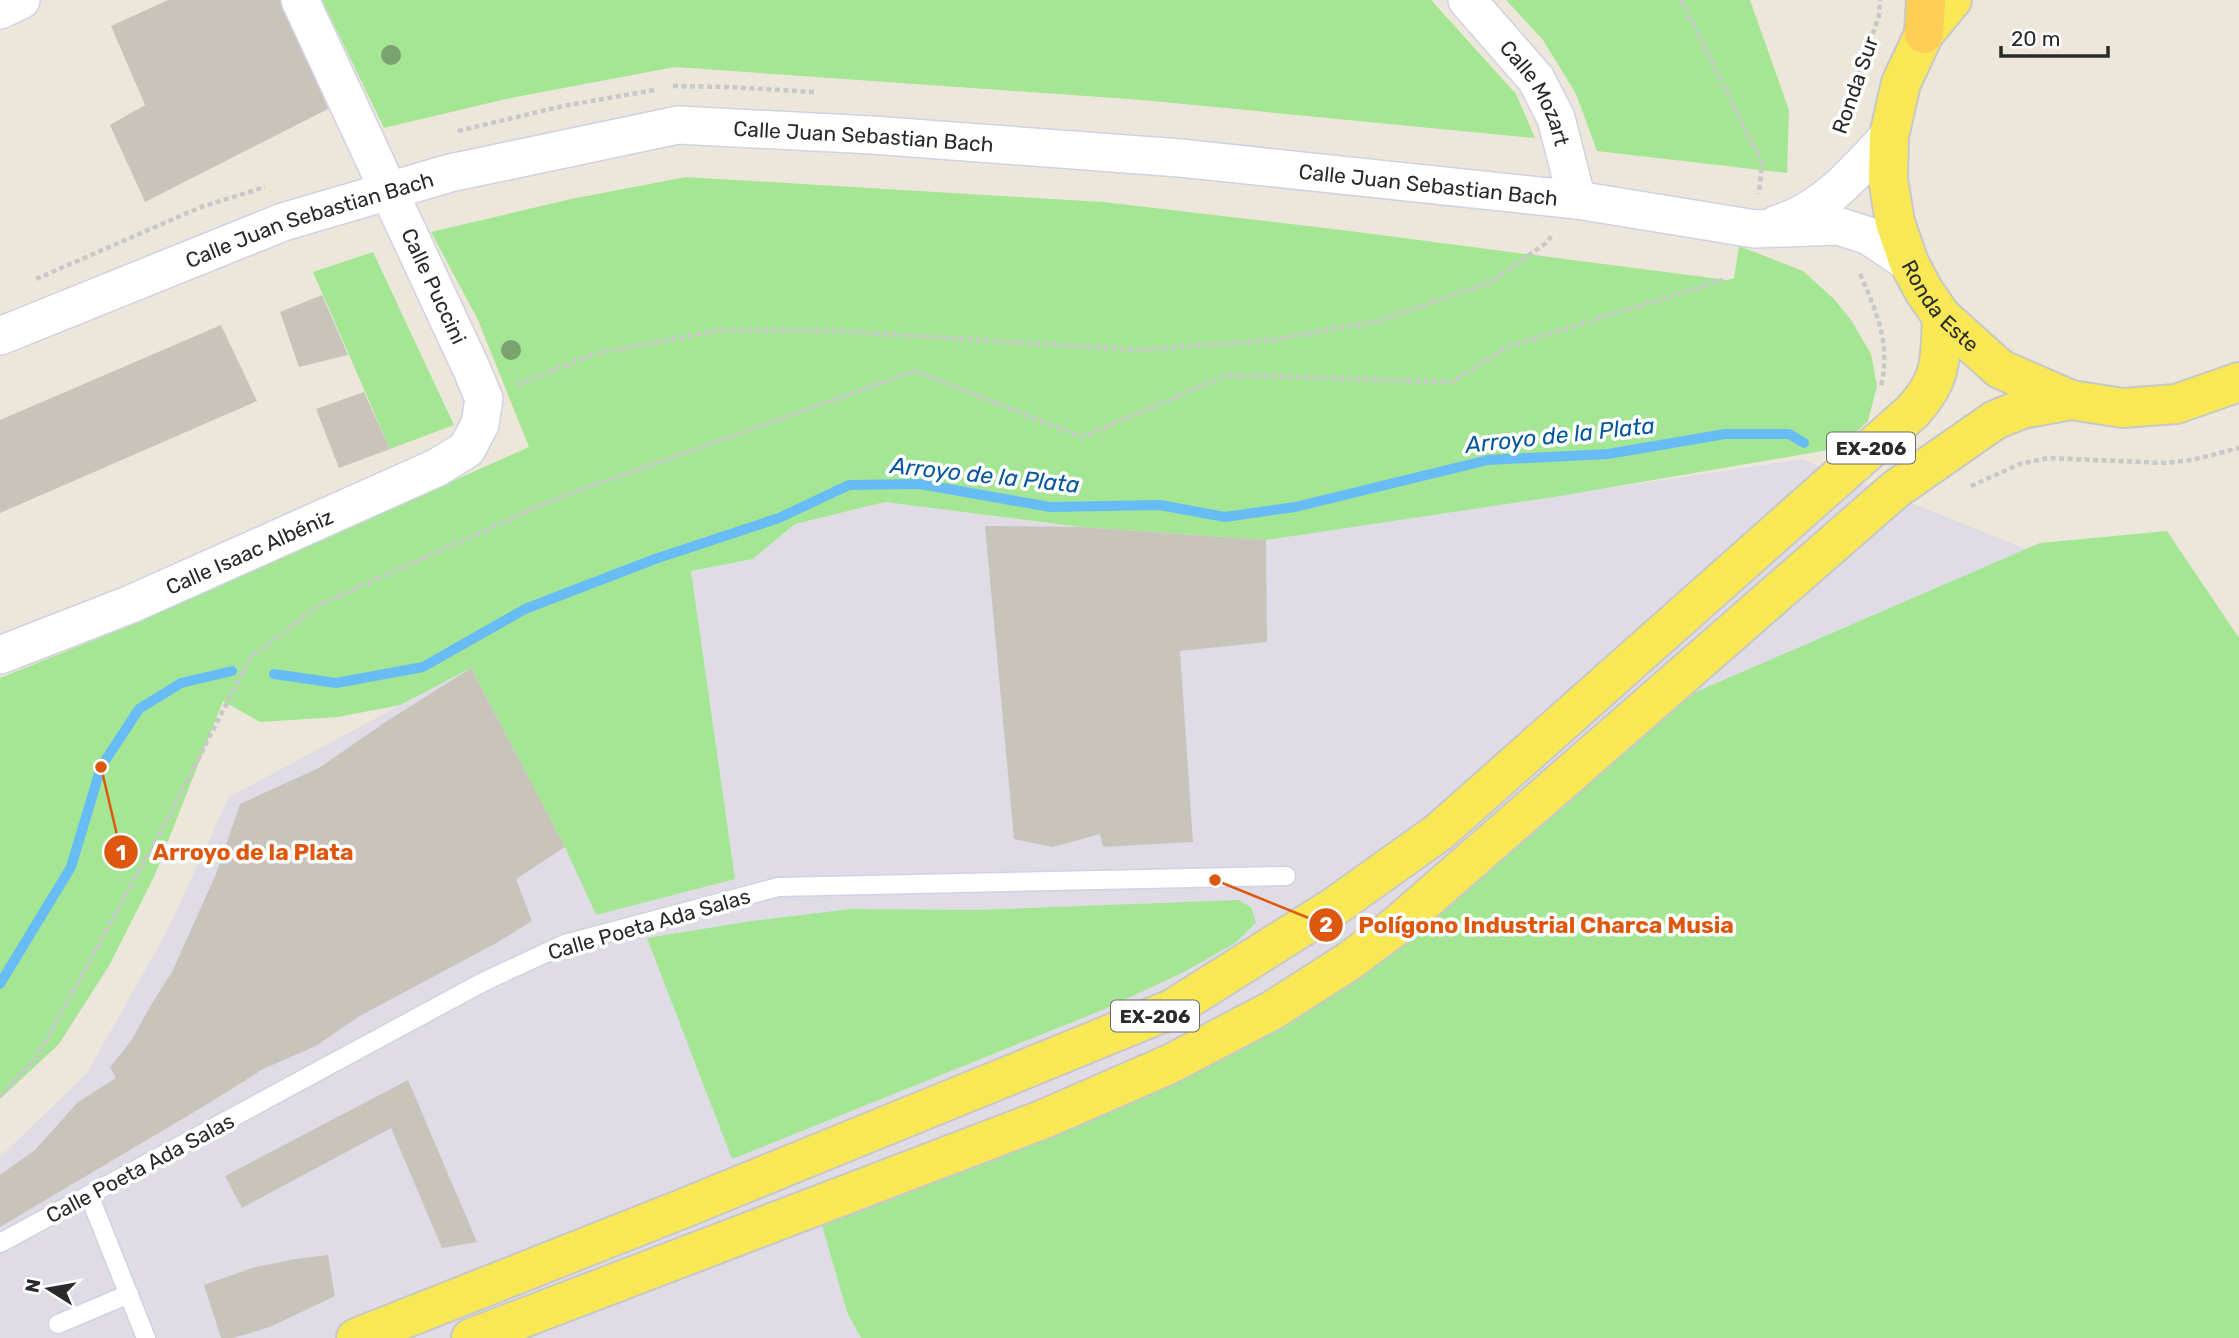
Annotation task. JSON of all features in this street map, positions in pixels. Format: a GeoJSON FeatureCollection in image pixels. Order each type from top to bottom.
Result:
{"type":"FeatureCollection","features":[{"type":"Feature","properties":{"kind":"main road","name":"Ronda Este"},"geometry":{"type":"LineString","coordinates":[[1952,0],[1925,17],[1901,83],[1889,135],[1888,179],[1895,222],[1909,263],[1942,317],[2000,369],[2071,400],[2123,408],[2176,404],[2239,382]]}},
{"type":"Feature","properties":{"kind":"main road","name":"EX-206"},"geometry":{"type":"LineString","coordinates":[[356,1338],[682,1209],[1172,1009],[1334,907],[1439,832],[1913,411],[1928,395],[1939,372],[1942,317]]}},
{"type":"Feature","properties":{"kind":"main road"},"geometry":{"type":"LineString","coordinates":[[471,1338],[1044,1119],[1170,1064],[1273,1010],[1348,962],[1396,926],[1896,489],[1995,420],[2022,409],[2071,400]]}},
{"type":"Feature","properties":{"kind":"street"},"geometry":{"type":"LineString","coordinates":[[0,10],[21,0]]}},
{"type":"Feature","properties":{"kind":"street","name":"Calle Puccini"},"geometry":{"type":"LineString","coordinates":[[300,0],[390,190],[482,411]]}},
{"type":"Feature","properties":{"kind":"street","name":"Calle Mozart"},"geometry":{"type":"LineString","coordinates":[[1467,0],[1536,79],[1556,118],[1577,200]]}},
{"type":"Feature","properties":{"kind":"street","name":"Calle Juan Sebastian Bach"},"geometry":{"type":"LineString","coordinates":[[0,336],[283,222],[450,173],[678,125],[872,135],[1180,158],[1577,200],[1755,209],[1838,226],[1869,236],[1909,263]]}},
{"type":"Feature","properties":{"kind":"street","name":"Calle Juan Sebastian Bach"},"geometry":{"type":"LineString","coordinates":[[1755,209],[1790,220],[1817,205],[1848,181],[1889,135]]}},
{"type":"Feature","properties":{"kind":"street","name":"Calle Isaac Albéniz"},"geometry":{"type":"LineString","coordinates":[[0,655],[131,604],[436,468],[467,449],[482,411]]}},
{"type":"Feature","properties":{"kind":"lane","name":"Calle Poeta Ada Salas"},"geometry":{"type":"LineString","coordinates":[[0,1243],[482,982],[565,944],[778,887],[1286,876]]}},
{"type":"Feature","properties":{"kind":"lane"},"geometry":{"type":"LineString","coordinates":[[89,1195],[146,1338]]}},
{"type":"Feature","properties":{"kind":"lane"},"geometry":{"type":"LineString","coordinates":[[58,1324],[129,1294]]}},
{"type":"Feature","properties":{"kind":"path"},"geometry":{"type":"LineString","coordinates":[[1681,0],[1762,163],[1755,209]]}},
{"type":"Feature","properties":{"kind":"path","name":"Ronda Sur"},"geometry":{"type":"LineString","coordinates":[[1840,134],[1879,16],[1880,0]]}},
{"type":"Feature","properties":{"kind":"path"},"geometry":{"type":"LineString","coordinates":[[1755,209],[1769,195]]}},
{"type":"Feature","properties":{"kind":"path"},"geometry":{"type":"LineString","coordinates":[[482,411],[594,354],[720,330],[837,331],[1138,350],[1272,340],[1378,321],[1491,282],[1546,243],[1577,200]]}},
{"type":"Feature","properties":{"kind":"path"},"geometry":{"type":"LineString","coordinates":[[1854,268],[1862,279],[1885,342],[1880,391]]}},
{"type":"Feature","properties":{"kind":"path"},"geometry":{"type":"LineString","coordinates":[[0,1096],[37,1057],[167,820],[250,658],[321,604],[558,498],[915,372],[1082,437],[1227,374],[1452,382],[1507,347],[1726,279]]}},
{"type":"Feature","properties":{"kind":"path"},"geometry":{"type":"LineString","coordinates":[[1962,491],[2020,464],[2048,458],[2165,463],[2192,460],[2239,447]]}},
{"type":"Feature","properties":{"kind":"shaded area"},"geometry":{"type":"Polygon","coordinates":[[[1802,459],[2081,571],[2239,1338],[0,1338],[0,1157],[87,1073],[166,933],[229,797],[626,584],[753,559],[795,524],[885,502],[1081,527],[1266,540],[1802,459]]]}},
{"type":"Feature","properties":{"kind":"green space"},"geometry":{"type":"Polygon","coordinates":[[[322,0],[1431,0],[1516,94],[1535,138],[1142,100],[675,67],[506,99],[384,128],[322,0]]]}},
{"type":"Feature","properties":{"kind":"green space"},"geometry":{"type":"Polygon","coordinates":[[[1506,0],[1750,0],[1789,110],[1787,173],[1597,151],[1576,94],[1543,40],[1506,0]]]}},
{"type":"Feature","properties":{"kind":"green space"},"geometry":{"type":"Polygon","coordinates":[[[686,177],[1103,202],[1727,280],[1734,278],[1739,246],[1803,271],[1834,299],[1851,320],[1871,354],[1877,386],[1868,421],[1840,448],[1560,496],[1266,540],[1081,527],[885,502],[795,524],[753,559],[691,571],[735,879],[596,915],[565,847],[471,668],[400,705],[338,717],[260,722],[223,701],[154,877],[110,964],[59,1044],[0,1099],[0,678],[114,632],[529,447],[478,320],[431,232],[571,199],[686,177]]]}},
{"type":"Feature","properties":{"kind":"green space"},"geometry":{"type":"Polygon","coordinates":[[[373,252],[454,425],[390,449],[313,272],[373,252]]]}},
{"type":"Feature","properties":{"kind":"green space"},"geometry":{"type":"Polygon","coordinates":[[[2167,531],[2239,638],[2239,1338],[861,1338],[847,1312],[813,1194],[1074,1096],[1266,1001],[1645,714],[2040,543],[2167,531]]]}},
{"type":"Feature","properties":{"kind":"green space"},"geometry":{"type":"Polygon","coordinates":[[[1238,900],[1251,907],[1256,923],[1235,943],[1186,971],[1105,1009],[732,1159],[647,938],[851,909],[977,910],[1238,900]]]}},
{"type":"Feature","properties":{"kind":"building"},"geometry":{"type":"Polygon","coordinates":[[[168,0],[282,0],[328,109],[145,202],[110,125],[145,105],[111,26],[168,0]]]}},
{"type":"Feature","properties":{"kind":"building"},"geometry":{"type":"Polygon","coordinates":[[[322,295],[348,355],[299,367],[280,312],[322,295]]]}},
{"type":"Feature","properties":{"kind":"building"},"geometry":{"type":"Polygon","coordinates":[[[221,325],[257,401],[0,513],[0,420],[221,325]]]}},
{"type":"Feature","properties":{"kind":"building"},"geometry":{"type":"Polygon","coordinates":[[[364,392],[390,449],[339,468],[316,409],[364,392]]]}},
{"type":"Feature","properties":{"kind":"building"},"geometry":{"type":"Polygon","coordinates":[[[985,526],[1081,527],[1266,540],[1267,642],[1180,651],[1193,842],[1103,847],[1100,834],[1053,847],[1014,839],[985,526]]]}},
{"type":"Feature","properties":{"kind":"building"},"geometry":{"type":"Polygon","coordinates":[[[471,668],[565,847],[516,879],[532,921],[358,1017],[316,1046],[263,1069],[0,1227],[0,1175],[35,1150],[78,1102],[116,1078],[110,1067],[131,1041],[172,972],[216,874],[240,804],[319,768],[471,668]]]}},
{"type":"Feature","properties":{"kind":"building"},"geometry":{"type":"Polygon","coordinates":[[[408,1080],[477,1242],[442,1248],[391,1128],[242,1208],[225,1176],[408,1080]]]}},
{"type":"Feature","properties":{"kind":"building"},"geometry":{"type":"Polygon","coordinates":[[[328,1255],[335,1296],[270,1327],[233,1338],[221,1338],[204,1285],[252,1268],[328,1255]]]}},
{"type":"Feature","properties":{"kind":"waterway","name":"Arroyo de la Plata"},"geometry":{"type":"LineString","coordinates":[[274,674],[336,683],[423,667],[525,609],[655,559],[779,518],[849,485],[920,484],[1050,507],[1160,505],[1225,517],[1295,507],[1488,460],[1608,454],[1725,434],[1789,434],[1804,443]]}},
{"type":"Feature","properties":{"kind":"waterway","name":"Arroyo de la Plata"},"geometry":{"type":"LineString","coordinates":[[0,984],[71,867],[101,767],[139,709],[181,683],[232,671]]}},
{"type":"Feature","properties":{"kind":"place","name":"Arroyo de la Plata"},"geometry":{"type":"Point","coordinates":[101,767]}},
{"type":"Feature","properties":{"kind":"place","name":"Polígono Industrial Charca Musia"},"geometry":{"type":"Point","coordinates":[1215,880]}}]}
